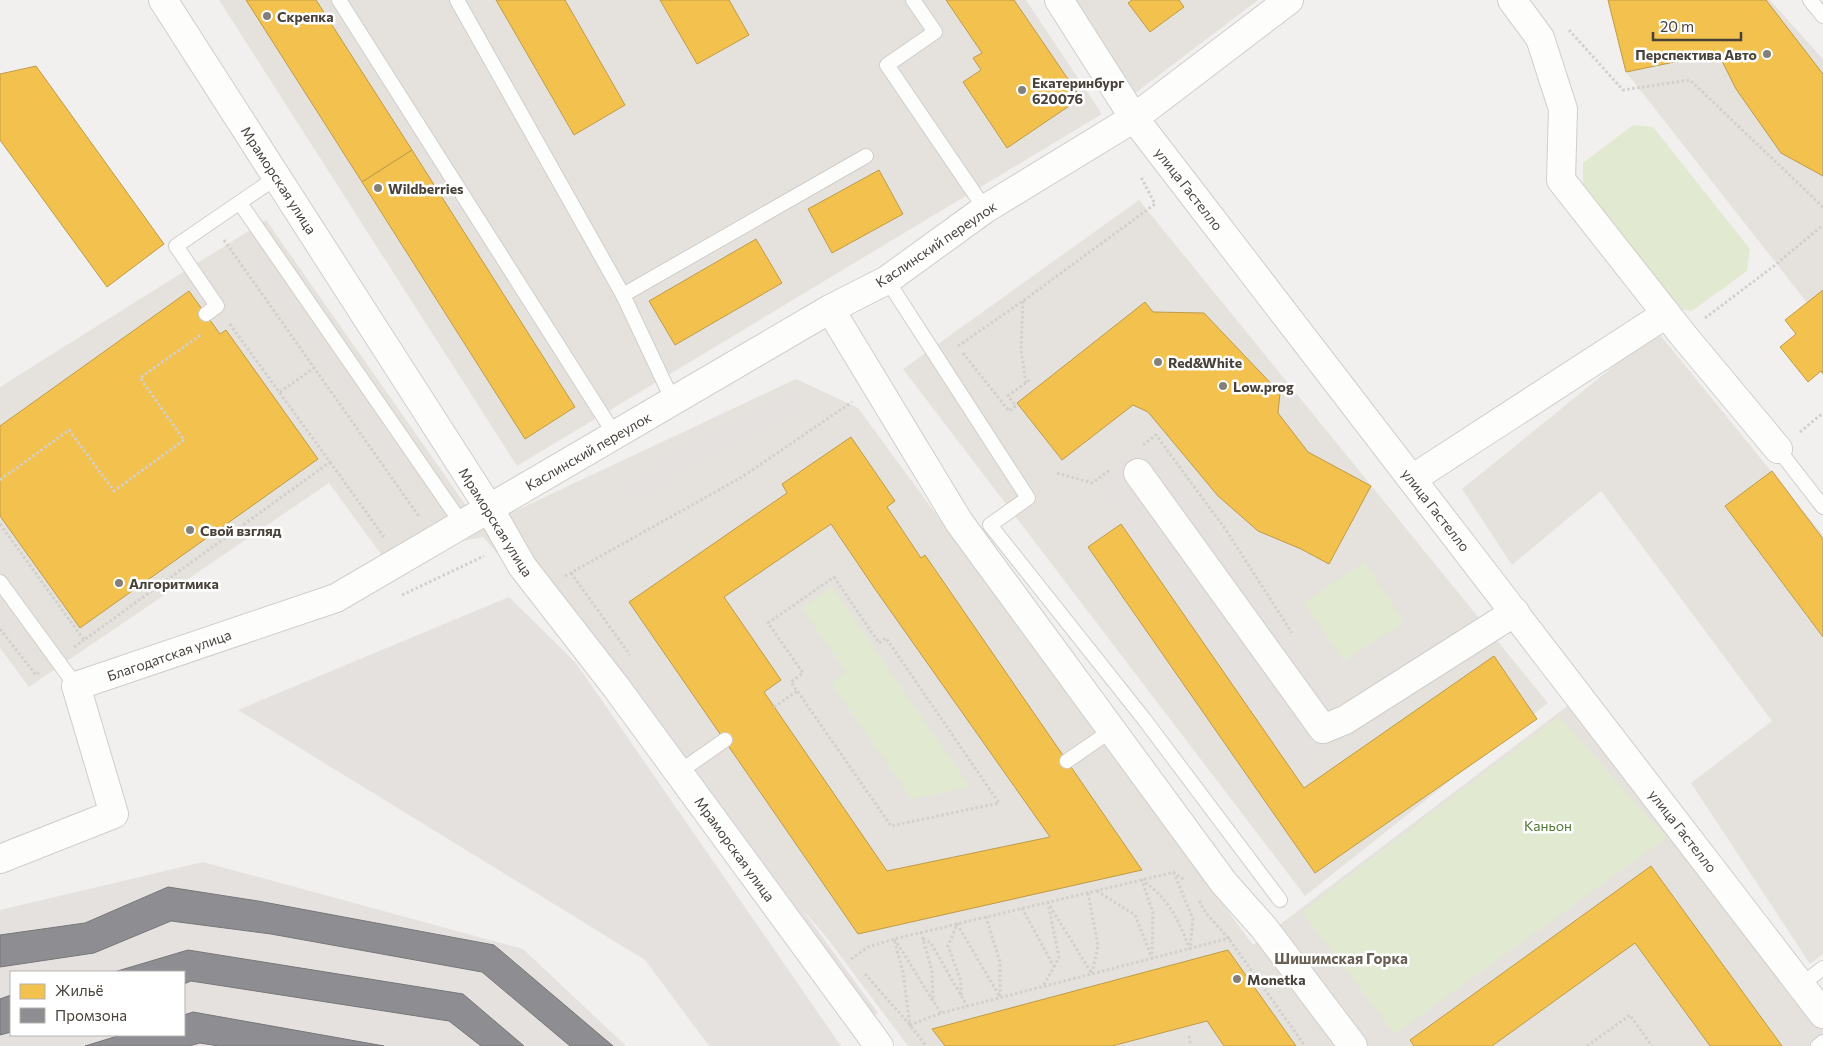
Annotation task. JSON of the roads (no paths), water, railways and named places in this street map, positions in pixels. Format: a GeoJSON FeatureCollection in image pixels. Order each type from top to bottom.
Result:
{"type":"FeatureCollection","features":[{"type":"Feature","properties":{"kind":"street","name":"Мраморская улица"},"geometry":{"type":"LineString","coordinates":[[163,0],[489,508],[522,566],[616,687],[879,1046]]}},
{"type":"Feature","properties":{"kind":"street","name":"улица Гастелло"},"geometry":{"type":"LineString","coordinates":[[1059,0],[1134,118],[1823,1014]]}},
{"type":"Feature","properties":{"kind":"street","name":"Каслинский переулок"},"geometry":{"type":"LineString","coordinates":[[489,508],[830,309],[887,280],[985,209],[1134,118],[1289,0]]}},
{"type":"Feature","properties":{"kind":"street"},"geometry":{"type":"LineString","coordinates":[[1512,0],[1540,38],[1563,109],[1561,180],[1666,314],[1778,449]]}},
{"type":"Feature","properties":{"kind":"street"},"geometry":{"type":"LineString","coordinates":[[830,309],[959,522],[1224,883],[1264,928],[1353,1046]]}},
{"type":"Feature","properties":{"kind":"street"},"geometry":{"type":"LineString","coordinates":[[1412,479],[1666,314]]}},
{"type":"Feature","properties":{"kind":"street"},"geometry":{"type":"LineString","coordinates":[[1138,473],[1323,729],[1345,720],[1515,612]]}},
{"type":"Feature","properties":{"kind":"street","name":"Благодатская улица"},"geometry":{"type":"LineString","coordinates":[[76,686],[336,598],[489,508]]}},
{"type":"Feature","properties":{"kind":"street"},"geometry":{"type":"LineString","coordinates":[[0,859],[114,814],[76,686]]}},
{"type":"Feature","properties":{"kind":"lane"},"geometry":{"type":"LineString","coordinates":[[339,0],[615,435]]}},
{"type":"Feature","properties":{"kind":"lane"},"geometry":{"type":"LineString","coordinates":[[457,0],[623,295],[673,401]]}},
{"type":"Feature","properties":{"kind":"lane"},"geometry":{"type":"LineString","coordinates":[[913,0],[935,32],[887,65],[985,209]]}},
{"type":"Feature","properties":{"kind":"lane"},"geometry":{"type":"LineString","coordinates":[[1810,0],[1823,16]]}},
{"type":"Feature","properties":{"kind":"lane"},"geometry":{"type":"LineString","coordinates":[[623,295],[866,156]]}},
{"type":"Feature","properties":{"kind":"lane"},"geometry":{"type":"LineString","coordinates":[[206,314],[217,306],[176,246],[277,177]]}},
{"type":"Feature","properties":{"kind":"lane"},"geometry":{"type":"LineString","coordinates":[[240,202],[462,524]]}},
{"type":"Feature","properties":{"kind":"lane"},"geometry":{"type":"LineString","coordinates":[[887,280],[1028,498],[990,525],[1144,719],[1280,900]]}},
{"type":"Feature","properties":{"kind":"lane"},"geometry":{"type":"LineString","coordinates":[[1778,449],[1823,507]]}},
{"type":"Feature","properties":{"kind":"lane"},"geometry":{"type":"LineString","coordinates":[[0,582],[76,686]]}},
{"type":"Feature","properties":{"kind":"lane"},"geometry":{"type":"LineString","coordinates":[[1066,761],[1112,730]]}},
{"type":"Feature","properties":{"kind":"lane"},"geometry":{"type":"LineString","coordinates":[[678,772],[725,740]]}},
{"type":"Feature","properties":{"kind":"lane"},"geometry":{"type":"LineString","coordinates":[[1801,985],[1823,968]]}},
{"type":"Feature","properties":{"kind":"lane"},"geometry":{"type":"LineString","coordinates":[[1818,1046],[1823,1042]]}},
{"type":"Feature","properties":{"kind":"place","name":"Скрепка"},"geometry":{"type":"Point","coordinates":[267,16]}},
{"type":"Feature","properties":{"kind":"place","name":"Перспектива Авто"},"geometry":{"type":"Point","coordinates":[1767,54]}},
{"type":"Feature","properties":{"kind":"place","name":"Екатеринбург 620076"},"geometry":{"type":"Point","coordinates":[1022,90]}},
{"type":"Feature","properties":{"kind":"place","name":"Wildberries"},"geometry":{"type":"Point","coordinates":[378,188]}},
{"type":"Feature","properties":{"kind":"place","name":"Red&White"},"geometry":{"type":"Point","coordinates":[1158,362]}},
{"type":"Feature","properties":{"kind":"place","name":"Low.prog"},"geometry":{"type":"Point","coordinates":[1223,386]}},
{"type":"Feature","properties":{"kind":"place","name":"Свой взгляд"},"geometry":{"type":"Point","coordinates":[190,530]}},
{"type":"Feature","properties":{"kind":"place","name":"Алгоритмика"},"geometry":{"type":"Point","coordinates":[119,583]}},
{"type":"Feature","properties":{"kind":"place","name":"Monetka"},"geometry":{"type":"Point","coordinates":[1237,979]}},
{"type":"Feature","properties":{"kind":"district","name":"Шишимская Горка"},"geometry":{"type":"Point","coordinates":[1341,958]}},
{"type":"Feature","properties":{"kind":"park label","name":"Каньон"},"geometry":{"type":"Point","coordinates":[1548,825]}}]}
